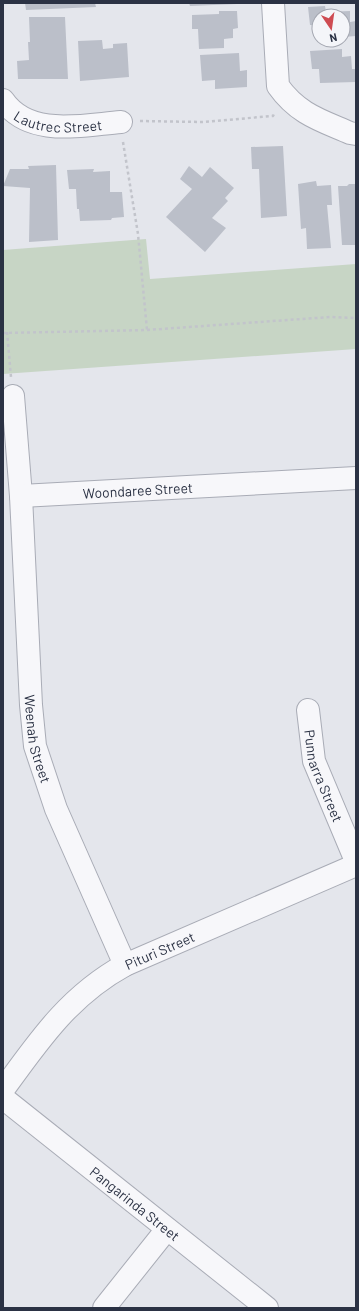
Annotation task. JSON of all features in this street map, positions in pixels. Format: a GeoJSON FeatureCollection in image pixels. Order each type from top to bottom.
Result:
{"type":"FeatureCollection","features":[{"type":"Feature","properties":{"kind":"street"},"geometry":{"type":"LineString","coordinates":[[273,3],[278,86],[286,97],[302,112],[353,134]]}},
{"type":"Feature","properties":{"kind":"street","name":"Lautrec Street"},"geometry":{"type":"LineString","coordinates":[[3,100],[25,119],[41,125],[59,127],[121,122]]}},
{"type":"Feature","properties":{"kind":"street"},"geometry":{"type":"LineString","coordinates":[[13,396],[20,496]]}},
{"type":"Feature","properties":{"kind":"street","name":"Woondaree Street"},"geometry":{"type":"LineString","coordinates":[[20,496],[356,478]]}},
{"type":"Feature","properties":{"kind":"street","name":"Weenah Street"},"geometry":{"type":"LineString","coordinates":[[20,496],[31,705],[35,746],[56,809],[125,966]]}},
{"type":"Feature","properties":{"kind":"street","name":"Punnarra Street"},"geometry":{"type":"LineString","coordinates":[[308,710],[314,761],[356,861]]}},
{"type":"Feature","properties":{"kind":"street","name":"Pituri Street"},"geometry":{"type":"LineString","coordinates":[[3,1090],[48,1029],[74,1000],[106,976],[125,966],[356,865]]}},
{"type":"Feature","properties":{"kind":"street","name":"Pangarinda Street"},"geometry":{"type":"LineString","coordinates":[[3,1098],[267,1308]]}},
{"type":"Feature","properties":{"kind":"street"},"geometry":{"type":"LineString","coordinates":[[104,1308],[167,1229]]}},
{"type":"Feature","properties":{"kind":"path"},"geometry":{"type":"LineString","coordinates":[[147,330],[138,234],[121,122],[160,120],[202,122],[273,116],[286,97]]}},
{"type":"Feature","properties":{"kind":"path"},"geometry":{"type":"LineString","coordinates":[[3,333],[147,330],[330,317],[356,318]]}},
{"type":"Feature","properties":{"kind":"path"},"geometry":{"type":"LineString","coordinates":[[7,332],[13,396]]}},
{"type":"Feature","properties":{"kind":"green space"},"geometry":{"type":"Polygon","coordinates":[[[146,239],[150,279],[356,264],[356,349],[3,374],[3,250],[146,239]]]}},
{"type":"Feature","properties":{"kind":"building"},"geometry":{"type":"Polygon","coordinates":[[[25,3],[95,3],[96,7],[26,10],[25,3]]]}},
{"type":"Feature","properties":{"kind":"building"},"geometry":{"type":"Polygon","coordinates":[[[189,3],[237,3],[237,4],[190,6],[189,3]]]}},
{"type":"Feature","properties":{"kind":"building"},"geometry":{"type":"Polygon","coordinates":[[[325,6],[325,8],[311,8],[311,25],[310,25],[308,7],[325,6]]]}},
{"type":"Feature","properties":{"kind":"building"},"geometry":{"type":"Polygon","coordinates":[[[219,11],[237,11],[238,28],[233,29],[233,38],[224,39],[224,48],[199,49],[198,29],[192,29],[192,15],[219,14],[219,11]]]}},
{"type":"Feature","properties":{"kind":"building"},"geometry":{"type":"Polygon","coordinates":[[[29,17],[65,17],[68,79],[18,79],[17,61],[29,60],[29,17]]]}},
{"type":"Feature","properties":{"kind":"building"},"geometry":{"type":"Polygon","coordinates":[[[356,21],[356,36],[351,36],[351,22],[356,21]]]}},
{"type":"Feature","properties":{"kind":"building"},"geometry":{"type":"Polygon","coordinates":[[[102,40],[103,49],[113,48],[113,44],[127,43],[129,77],[80,81],[78,41],[102,40]]]}},
{"type":"Feature","properties":{"kind":"building"},"geometry":{"type":"Polygon","coordinates":[[[342,49],[342,57],[351,56],[352,69],[356,69],[356,82],[320,83],[319,69],[312,69],[310,51],[342,49]]]}},
{"type":"Feature","properties":{"kind":"building"},"geometry":{"type":"Polygon","coordinates":[[[239,53],[240,71],[247,70],[247,87],[215,89],[215,80],[202,81],[200,55],[239,53]]]}},
{"type":"Feature","properties":{"kind":"building"},"geometry":{"type":"Polygon","coordinates":[[[283,146],[287,216],[261,218],[259,169],[252,169],[251,147],[283,146]]]}},
{"type":"Feature","properties":{"kind":"building"},"geometry":{"type":"Polygon","coordinates":[[[56,165],[58,240],[29,242],[30,188],[3,186],[10,169],[29,169],[28,166],[56,165]]]}},
{"type":"Feature","properties":{"kind":"building"},"geometry":{"type":"Polygon","coordinates":[[[189,166],[202,177],[210,167],[234,188],[225,198],[228,201],[212,218],[226,228],[205,252],[166,217],[192,189],[180,179],[189,166]]]}},
{"type":"Feature","properties":{"kind":"building"},"geometry":{"type":"Polygon","coordinates":[[[94,169],[93,172],[110,171],[110,192],[122,192],[124,217],[112,218],[111,220],[80,221],[79,209],[77,209],[76,189],[69,189],[67,170],[94,169]]]}},
{"type":"Feature","properties":{"kind":"building"},"geometry":{"type":"Polygon","coordinates":[[[316,181],[317,186],[331,185],[332,205],[327,205],[331,248],[307,249],[306,228],[301,229],[298,184],[316,181]]]}},
{"type":"Feature","properties":{"kind":"building"},"geometry":{"type":"Polygon","coordinates":[[[349,184],[356,184],[356,245],[342,245],[338,186],[347,186],[349,184]]]}}]}
